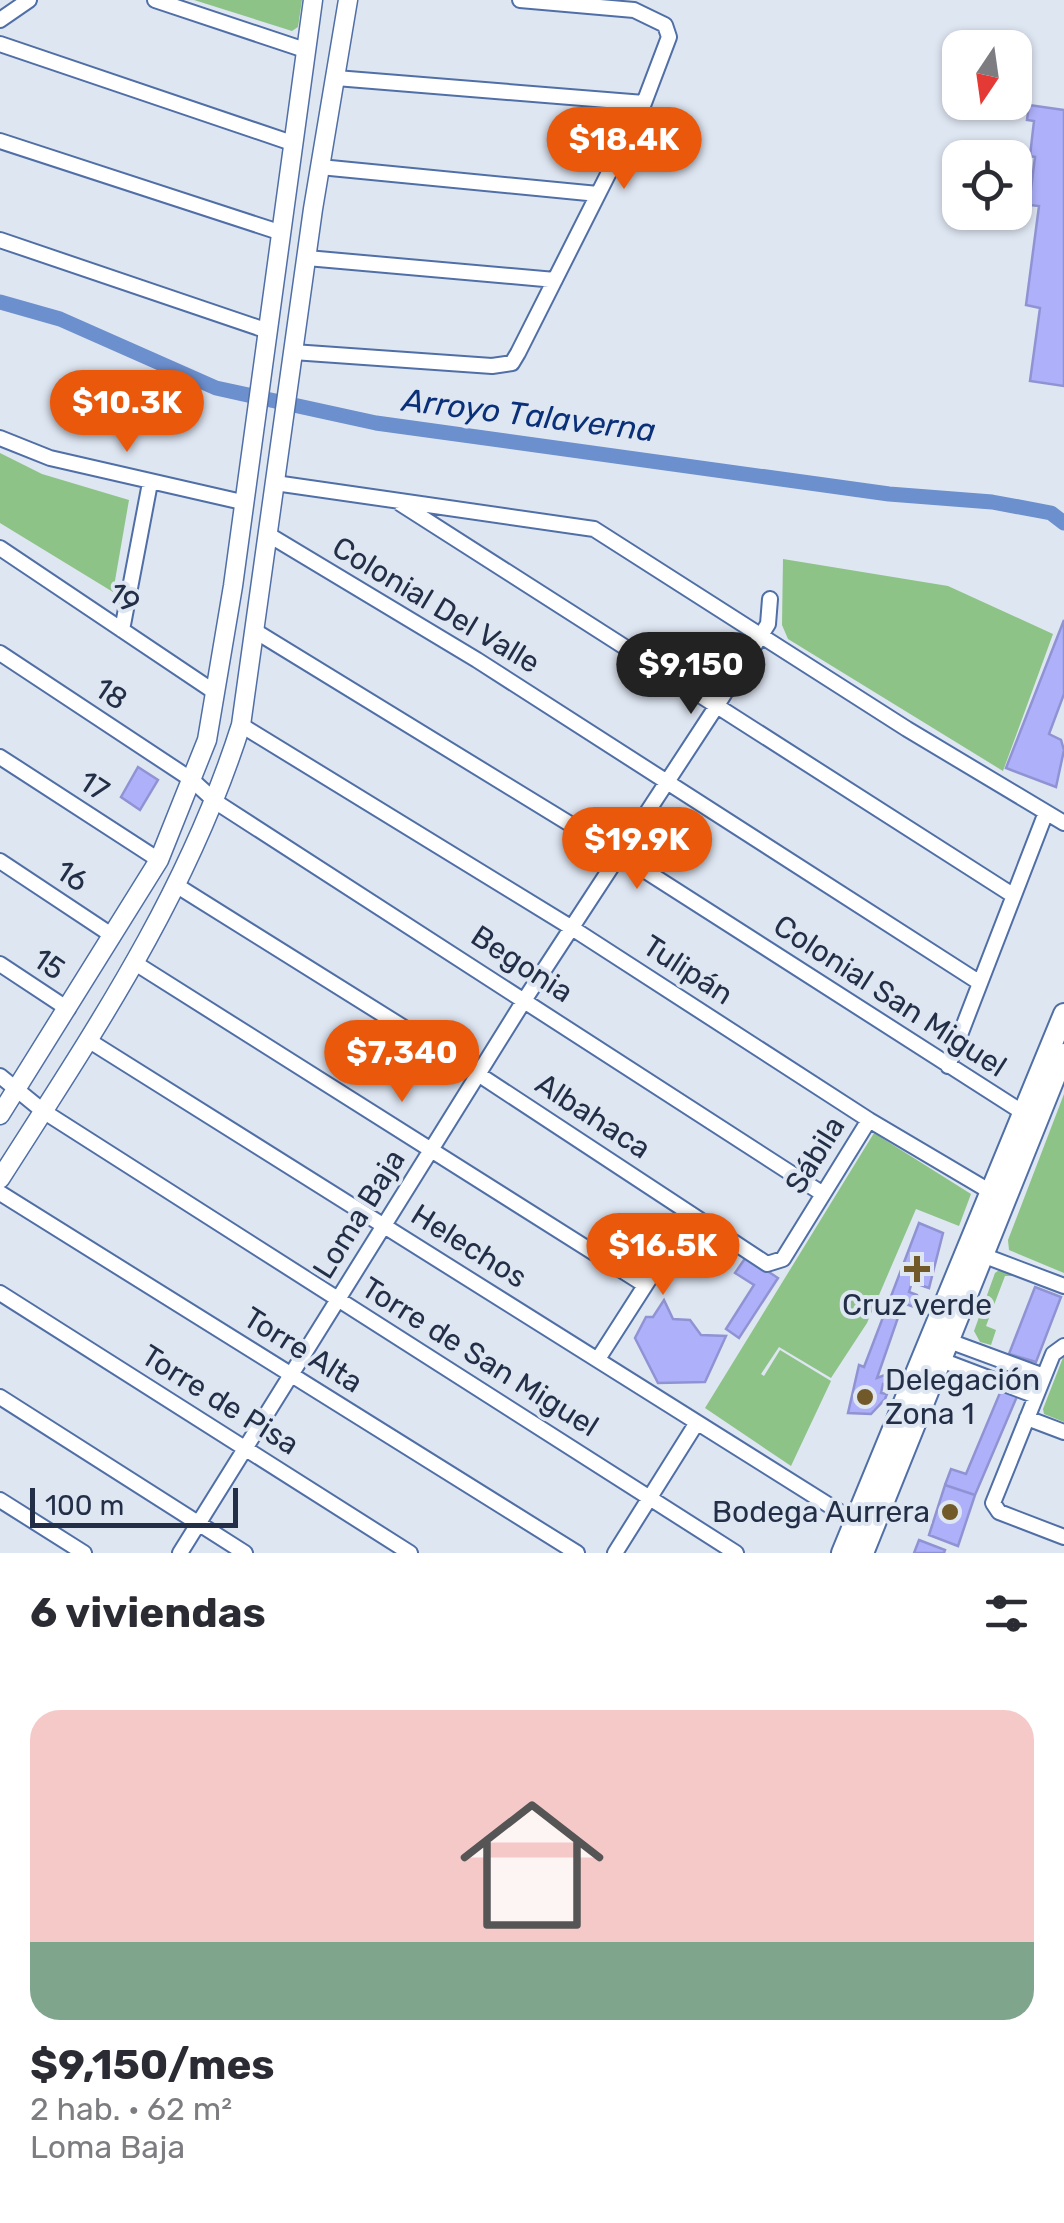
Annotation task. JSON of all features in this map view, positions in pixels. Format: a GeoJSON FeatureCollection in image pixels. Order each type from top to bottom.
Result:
{"type":"FeatureCollection","features":[{"type":"Feature","properties":{"kind":"main road"},"geometry":{"type":"LineString","coordinates":[[842,1553],[863,1526],[936,1360],[974,1252],[1030,1117],[1064,1014]]}},
{"type":"Feature","properties":{"kind":"main road"},"geometry":{"type":"LineString","coordinates":[[1030,1117],[1064,1054]]}},
{"type":"Feature","properties":{"kind":"main road"},"geometry":{"type":"LineString","coordinates":[[936,1360],[974,1252]]}},
{"type":"Feature","properties":{"kind":"main road"},"geometry":{"type":"LineString","coordinates":[[862,1553],[863,1526]]}},
{"type":"Feature","properties":{"kind":"street"},"geometry":{"type":"LineString","coordinates":[[0,20],[9,5],[29,0]]}},
{"type":"Feature","properties":{"kind":"street"},"geometry":{"type":"LineString","coordinates":[[156,0],[305,50]]}},
{"type":"Feature","properties":{"kind":"street"},"geometry":{"type":"LineString","coordinates":[[0,1116],[159,860],[192,780],[216,694],[313,0]]}},
{"type":"Feature","properties":{"kind":"street"},"geometry":{"type":"LineString","coordinates":[[0,1178],[136,963],[178,887],[216,802],[241,725],[320,167],[348,0]]}},
{"type":"Feature","properties":{"kind":"street"},"geometry":{"type":"LineString","coordinates":[[292,360],[492,366],[512,363],[644,104],[669,37],[665,25],[634,10],[520,0]]}},
{"type":"Feature","properties":{"kind":"street"},"geometry":{"type":"LineString","coordinates":[[0,44],[292,144]]}},
{"type":"Feature","properties":{"kind":"street"},"geometry":{"type":"LineString","coordinates":[[336,78],[644,104]]}},
{"type":"Feature","properties":{"kind":"street"},"geometry":{"type":"LineString","coordinates":[[0,141],[279,232]]}},
{"type":"Feature","properties":{"kind":"street"},"geometry":{"type":"LineString","coordinates":[[320,167],[598,194]]}},
{"type":"Feature","properties":{"kind":"street"},"geometry":{"type":"LineString","coordinates":[[284,203],[314,209]]}},
{"type":"Feature","properties":{"kind":"street"},"geometry":{"type":"LineString","coordinates":[[0,240],[265,330]]}},
{"type":"Feature","properties":{"kind":"street"},"geometry":{"type":"LineString","coordinates":[[307,258],[555,280]]}},
{"type":"Feature","properties":{"kind":"street"},"geometry":{"type":"LineString","coordinates":[[0,438],[50,458],[242,502]]}},
{"type":"Feature","properties":{"kind":"street"},"geometry":{"type":"LineString","coordinates":[[122,630],[150,483]]}},
{"type":"Feature","properties":{"kind":"street"},"geometry":{"type":"LineString","coordinates":[[276,483],[594,529],[1064,823]]}},
{"type":"Feature","properties":{"kind":"street"},"geometry":{"type":"LineString","coordinates":[[396,501],[1011,894]]}},
{"type":"Feature","properties":{"kind":"street","name":"Colonial Del Valle"},"geometry":{"type":"LineString","coordinates":[[269,535],[977,981]]}},
{"type":"Feature","properties":{"kind":"street","name":"19"},"geometry":{"type":"LineString","coordinates":[[0,548],[216,694]]}},
{"type":"Feature","properties":{"kind":"street","name":"Loma Baja"},"geometry":{"type":"LineString","coordinates":[[180,1553],[478,1074],[768,624],[770,598]]}},
{"type":"Feature","properties":{"kind":"street","name":"Colonial San Miguel"},"geometry":{"type":"LineString","coordinates":[[255,631],[620,854],[1030,1117]]}},
{"type":"Feature","properties":{"kind":"street","name":"18"},"geometry":{"type":"LineString","coordinates":[[0,653],[192,780]]}},
{"type":"Feature","properties":{"kind":"street","name":"Tulipán"},"geometry":{"type":"LineString","coordinates":[[241,725],[997,1196]]}},
{"type":"Feature","properties":{"kind":"street","name":"17"},"geometry":{"type":"LineString","coordinates":[[0,757],[159,860]]}},
{"type":"Feature","properties":{"kind":"street","name":"Begonia"},"geometry":{"type":"LineString","coordinates":[[192,780],[216,802],[823,1194]]}},
{"type":"Feature","properties":{"kind":"street"},"geometry":{"type":"LineString","coordinates":[[948,1066],[977,981],[1046,815]]}},
{"type":"Feature","properties":{"kind":"street","name":"16"},"geometry":{"type":"LineString","coordinates":[[0,861],[113,936]]}},
{"type":"Feature","properties":{"kind":"street","name":"Albahaca"},"geometry":{"type":"LineString","coordinates":[[178,887],[478,1074],[772,1265]]}},
{"type":"Feature","properties":{"kind":"street"},"geometry":{"type":"LineString","coordinates":[[136,963],[645,1285]]}},
{"type":"Feature","properties":{"kind":"street","name":"15"},"geometry":{"type":"LineString","coordinates":[[0,964],[68,1009]]}},
{"type":"Feature","properties":{"kind":"street","name":"Helechos"},"geometry":{"type":"LineString","coordinates":[[88,1040],[863,1526]]}},
{"type":"Feature","properties":{"kind":"street","name":"Torre de San Miguel"},"geometry":{"type":"LineString","coordinates":[[0,1076],[43,1111],[736,1553]]}},
{"type":"Feature","properties":{"kind":"street","name":"Sábila"},"geometry":{"type":"LineString","coordinates":[[772,1265],[783,1259],[870,1120]]}},
{"type":"Feature","properties":{"kind":"street","name":"Torre Alta"},"geometry":{"type":"LineString","coordinates":[[0,1193],[577,1553]]}},
{"type":"Feature","properties":{"kind":"street"},"geometry":{"type":"LineString","coordinates":[[598,1359],[692,1214]]}},
{"type":"Feature","properties":{"kind":"street"},"geometry":{"type":"LineString","coordinates":[[974,1252],[1064,1286]]}},
{"type":"Feature","properties":{"kind":"street","name":"Torre de Pisa"},"geometry":{"type":"LineString","coordinates":[[0,1293],[410,1553]]}},
{"type":"Feature","properties":{"kind":"street"},"geometry":{"type":"LineString","coordinates":[[1064,1346],[1057,1348],[1044,1376],[994,1509],[1064,1537]]}},
{"type":"Feature","properties":{"kind":"street"},"geometry":{"type":"LineString","coordinates":[[936,1360],[1044,1376]]}},
{"type":"Feature","properties":{"kind":"street"},"geometry":{"type":"LineString","coordinates":[[936,1360],[1036,1396]]}},
{"type":"Feature","properties":{"kind":"street"},"geometry":{"type":"LineString","coordinates":[[0,1397],[245,1553]]}},
{"type":"Feature","properties":{"kind":"street"},"geometry":{"type":"LineString","coordinates":[[1027,1418],[1064,1432]]}},
{"type":"Feature","properties":{"kind":"street"},"geometry":{"type":"LineString","coordinates":[[615,1553],[696,1424]]}},
{"type":"Feature","properties":{"kind":"street"},"geometry":{"type":"LineString","coordinates":[[0,1500],[84,1553]]}},
{"type":"Feature","properties":{"kind":"green space"},"geometry":{"type":"Polygon","coordinates":[[[194,0],[302,0],[298,27],[292,31],[194,0]]]}},
{"type":"Feature","properties":{"kind":"green space"},"geometry":{"type":"Polygon","coordinates":[[[0,453],[42,474],[129,500],[113,592],[0,523],[0,453]]]}},
{"type":"Feature","properties":{"kind":"green space"},"geometry":{"type":"Polygon","coordinates":[[[783,559],[948,586],[1053,634],[1003,771],[788,639],[782,625],[783,559]]]}},
{"type":"Feature","properties":{"kind":"green space"},"geometry":{"type":"Polygon","coordinates":[[[1064,1094],[1064,1273],[1009,1250],[1008,1240],[1064,1094]]]}},
{"type":"Feature","properties":{"kind":"green space"},"geometry":{"type":"Polygon","coordinates":[[[874,1133],[971,1194],[959,1226],[916,1209],[867,1323],[831,1378],[779,1347],[761,1374],[764,1376],[780,1350],[831,1381],[791,1466],[705,1408],[874,1133]]]}},
{"type":"Feature","properties":{"kind":"green space"},"geometry":{"type":"Polygon","coordinates":[[[1002,1268],[1015,1270],[1014,1276],[1005,1276],[986,1326],[996,1330],[991,1345],[980,1342],[974,1331],[995,1273],[1002,1268]]]}},
{"type":"Feature","properties":{"kind":"green space"},"geometry":{"type":"Polygon","coordinates":[[[1064,1355],[1064,1422],[1044,1414],[1043,1409],[1064,1355]]]}},
{"type":"Feature","properties":{"kind":"building"},"geometry":{"type":"Polygon","coordinates":[[[1032,105],[1064,110],[1064,386],[1030,381],[1040,308],[1026,305],[1039,206],[1032,205],[1034,121],[1027,120],[1032,120],[1032,105]]]}},
{"type":"Feature","properties":{"kind":"building"},"geometry":{"type":"Polygon","coordinates":[[[1064,620],[1064,694],[1049,734],[1061,740],[1064,750],[1056,787],[1006,768],[1064,620]]]}},
{"type":"Feature","properties":{"kind":"building"},"geometry":{"type":"Polygon","coordinates":[[[138,767],[158,780],[140,810],[121,797],[138,767]]]}},
{"type":"Feature","properties":{"kind":"building"},"geometry":{"type":"Polygon","coordinates":[[[919,1223],[943,1233],[929,1288],[912,1282],[909,1292],[917,1295],[920,1309],[903,1303],[877,1378],[893,1372],[890,1386],[883,1384],[881,1393],[887,1394],[885,1399],[871,1414],[848,1413],[859,1365],[864,1367],[919,1223]]]}},
{"type":"Feature","properties":{"kind":"building"},"geometry":{"type":"Polygon","coordinates":[[[746,1257],[778,1278],[739,1338],[726,1329],[754,1285],[735,1273],[746,1257]]]}},
{"type":"Feature","properties":{"kind":"building"},"geometry":{"type":"Polygon","coordinates":[[[1035,1287],[1061,1297],[1036,1362],[1009,1354],[1035,1287]]]}},
{"type":"Feature","properties":{"kind":"building"},"geometry":{"type":"Polygon","coordinates":[[[664,1300],[673,1319],[690,1320],[701,1335],[726,1336],[705,1382],[658,1383],[635,1338],[646,1317],[653,1317],[664,1300]]]}},
{"type":"Feature","properties":{"kind":"building"},"geometry":{"type":"Polygon","coordinates":[[[1002,1388],[1018,1394],[975,1495],[945,1485],[951,1469],[966,1474],[1002,1388]]]}},
{"type":"Feature","properties":{"kind":"building"},"geometry":{"type":"Polygon","coordinates":[[[945,1485],[975,1495],[958,1546],[929,1535],[945,1485]]]}},
{"type":"Feature","properties":{"kind":"building"},"geometry":{"type":"Polygon","coordinates":[[[919,1540],[945,1550],[944,1553],[914,1553],[919,1540]]]}},
{"type":"Feature","properties":{"kind":"waterway","name":"Arroyo Talaverna"},"geometry":{"type":"LineString","coordinates":[[0,302],[60,319],[216,388],[376,423],[889,494],[992,502],[1051,513],[1064,523]]}},
{"type":"Feature","properties":{"kind":"place","name":"Cruz verde"},"geometry":{"type":"Point","coordinates":[917,1269]}},
{"type":"Feature","properties":{"kind":"place","name":"Delegación Zona 1"},"geometry":{"type":"Point","coordinates":[865,1397]}},
{"type":"Feature","properties":{"kind":"place","name":"Bodega Aurrera"},"geometry":{"type":"Point","coordinates":[950,1512]}}]}
